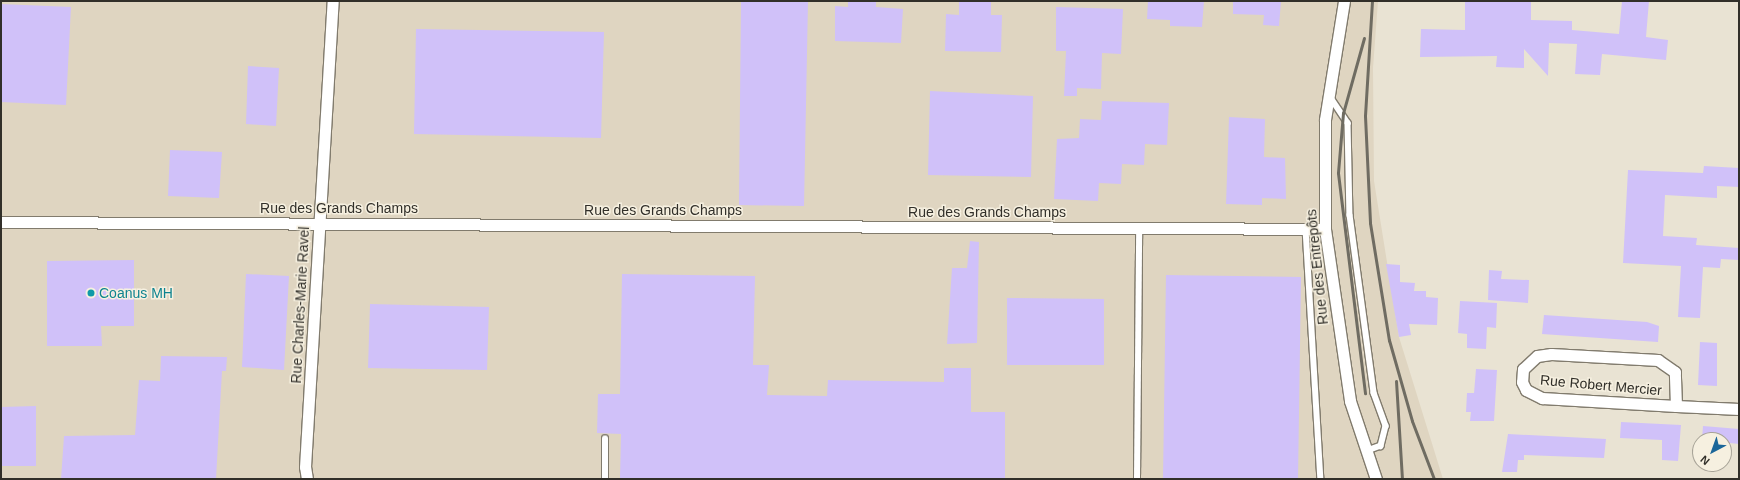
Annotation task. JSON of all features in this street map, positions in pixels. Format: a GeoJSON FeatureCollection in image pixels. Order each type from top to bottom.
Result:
{"type":"FeatureCollection","features":[{"type":"Feature","properties":{"kind":"street","name":"Rue Charles-Marie Ravel"},"geometry":{"type":"LineString","coordinates":[[301,479],[305,467],[332,1]]}},
{"type":"Feature","properties":{"kind":"street","name":"Rue des Entrepôts"},"geometry":{"type":"LineString","coordinates":[[1344,1],[1328,93],[1325,229],[1345,377],[1376,479]]}},
{"type":"Feature","properties":{"kind":"street","name":"Rue des Grands Champs"},"geometry":{"type":"LineString","coordinates":[[1,222],[320,222],[1325,229]]}},
{"type":"Feature","properties":{"kind":"street","name":"Rue Robert Mercier"},"geometry":{"type":"LineString","coordinates":[[1676,406],[1675,372],[1658,360],[1551,354],[1537,356],[1523,369],[1522,382],[1526,390],[1542,398],[1676,406],[1739,409]]}},
{"type":"Feature","properties":{"kind":"street","name":"Rue Charles-Marie Ravel"},"geometry":{"type":"LineString","coordinates":[[305,467],[308,479]]}},
{"type":"Feature","properties":{"kind":"lane"},"geometry":{"type":"LineString","coordinates":[[1328,93],[1348,123],[1350,215],[1374,393],[1386,426],[1381,446],[1367,451]]}},
{"type":"Feature","properties":{"kind":"lane"},"geometry":{"type":"LineString","coordinates":[[1137,479],[1139,228]]}},
{"type":"Feature","properties":{"kind":"lane"},"geometry":{"type":"LineString","coordinates":[[1306,229],[1321,479]]}},
{"type":"Feature","properties":{"kind":"lane"},"geometry":{"type":"LineString","coordinates":[[605,439],[605,479]]}},
{"type":"Feature","properties":{"kind":"shaded area"},"geometry":{"type":"Polygon","coordinates":[[[1,1],[1378,1],[1373,68],[1374,181],[1399,337],[1443,479],[1,479],[1,1]]]}},
{"type":"Feature","properties":{"kind":"building"},"geometry":{"type":"Polygon","coordinates":[[[741,1],[808,1],[804,206],[739,205],[741,1]]]}},
{"type":"Feature","properties":{"kind":"building"},"geometry":{"type":"Polygon","coordinates":[[[959,1],[991,1],[991,15],[1002,15],[1001,52],[945,51],[946,14],[959,15],[959,1]]]}},
{"type":"Feature","properties":{"kind":"building"},"geometry":{"type":"Polygon","coordinates":[[[1148,1],[1204,1],[1202,27],[1170,26],[1170,20],[1147,19],[1148,1]]]}},
{"type":"Feature","properties":{"kind":"building"},"geometry":{"type":"Polygon","coordinates":[[[1233,1],[1281,1],[1279,26],[1263,25],[1264,15],[1233,14],[1233,1]]]}},
{"type":"Feature","properties":{"kind":"building"},"geometry":{"type":"Polygon","coordinates":[[[1465,1],[1531,1],[1531,20],[1572,21],[1572,30],[1619,34],[1622,1],[1649,1],[1646,37],[1668,40],[1666,60],[1602,54],[1600,75],[1575,74],[1577,44],[1549,43],[1548,76],[1524,49],[1524,68],[1496,67],[1497,56],[1420,57],[1421,29],[1465,30],[1465,1]]]}},
{"type":"Feature","properties":{"kind":"building"},"geometry":{"type":"Polygon","coordinates":[[[848,2],[876,2],[876,7],[903,9],[901,43],[835,41],[835,6],[848,7],[848,2]]]}},
{"type":"Feature","properties":{"kind":"building"},"geometry":{"type":"Polygon","coordinates":[[[1,4],[71,7],[66,105],[1,102],[1,4]]]}},
{"type":"Feature","properties":{"kind":"building"},"geometry":{"type":"Polygon","coordinates":[[[1056,7],[1123,9],[1121,54],[1102,53],[1101,89],[1077,88],[1077,96],[1064,96],[1066,51],[1056,51],[1056,7]]]}},
{"type":"Feature","properties":{"kind":"building"},"geometry":{"type":"Polygon","coordinates":[[[416,29],[604,32],[601,138],[414,134],[416,29]]]}},
{"type":"Feature","properties":{"kind":"building"},"geometry":{"type":"Polygon","coordinates":[[[248,66],[279,68],[276,126],[246,124],[248,66]]]}},
{"type":"Feature","properties":{"kind":"building"},"geometry":{"type":"Polygon","coordinates":[[[930,91],[1033,96],[1031,177],[928,175],[930,91]]]}},
{"type":"Feature","properties":{"kind":"building"},"geometry":{"type":"Polygon","coordinates":[[[1102,101],[1169,103],[1167,145],[1145,144],[1144,165],[1122,164],[1121,184],[1099,183],[1098,201],[1054,199],[1057,139],[1079,138],[1080,119],[1101,120],[1102,101]]]}},
{"type":"Feature","properties":{"kind":"building"},"geometry":{"type":"Polygon","coordinates":[[[1229,117],[1265,119],[1264,157],[1285,158],[1286,199],[1262,198],[1262,205],[1226,204],[1229,117]]]}},
{"type":"Feature","properties":{"kind":"building"},"geometry":{"type":"Polygon","coordinates":[[[170,150],[222,152],[219,198],[168,196],[170,150]]]}},
{"type":"Feature","properties":{"kind":"building"},"geometry":{"type":"Polygon","coordinates":[[[1704,166],[1739,168],[1739,187],[1717,186],[1717,198],[1665,195],[1663,236],[1697,238],[1696,245],[1739,248],[1739,260],[1721,259],[1720,268],[1703,267],[1700,318],[1678,317],[1681,266],[1623,263],[1628,170],[1703,173],[1704,166]]]}},
{"type":"Feature","properties":{"kind":"building"},"geometry":{"type":"Polygon","coordinates":[[[970,241],[979,242],[977,343],[947,344],[952,268],[967,268],[970,241]]]}},
{"type":"Feature","properties":{"kind":"building","name":"Coanus MH"},"geometry":{"type":"Polygon","coordinates":[[[134,260],[134,326],[101,326],[102,346],[47,346],[47,261],[134,260]]]}},
{"type":"Feature","properties":{"kind":"building"},"geometry":{"type":"Polygon","coordinates":[[[1386,264],[1400,265],[1400,282],[1415,283],[1414,291],[1426,291],[1426,297],[1438,298],[1437,325],[1409,324],[1411,335],[1399,337],[1386,264]]]}},
{"type":"Feature","properties":{"kind":"building"},"geometry":{"type":"Polygon","coordinates":[[[1489,270],[1502,271],[1501,279],[1529,280],[1528,303],[1488,300],[1489,270]]]}},
{"type":"Feature","properties":{"kind":"building"},"geometry":{"type":"Polygon","coordinates":[[[246,274],[289,276],[284,370],[242,367],[246,274]]]}},
{"type":"Feature","properties":{"kind":"building"},"geometry":{"type":"Polygon","coordinates":[[[622,274],[755,276],[753,365],[769,365],[767,395],[827,396],[828,380],[944,382],[944,368],[971,368],[971,412],[1005,412],[1005,479],[620,479],[621,434],[597,433],[598,394],[620,394],[622,274]]]}},
{"type":"Feature","properties":{"kind":"building"},"geometry":{"type":"Polygon","coordinates":[[[1166,275],[1301,277],[1298,479],[1163,479],[1166,275]]]}},
{"type":"Feature","properties":{"kind":"building"},"geometry":{"type":"Polygon","coordinates":[[[1007,298],[1104,299],[1104,365],[1007,365],[1007,298]]]}},
{"type":"Feature","properties":{"kind":"building"},"geometry":{"type":"Polygon","coordinates":[[[1460,301],[1497,303],[1496,328],[1487,327],[1486,349],[1467,348],[1467,334],[1458,333],[1460,301]]]}},
{"type":"Feature","properties":{"kind":"building"},"geometry":{"type":"Polygon","coordinates":[[[370,304],[489,307],[487,370],[368,368],[370,304]]]}},
{"type":"Feature","properties":{"kind":"building"},"geometry":{"type":"Polygon","coordinates":[[[1544,315],[1647,322],[1659,326],[1658,342],[1542,334],[1544,315]]]}},
{"type":"Feature","properties":{"kind":"building"},"geometry":{"type":"Polygon","coordinates":[[[1700,342],[1717,343],[1717,386],[1698,385],[1700,342]]]}},
{"type":"Feature","properties":{"kind":"building"},"geometry":{"type":"Polygon","coordinates":[[[161,356],[227,357],[226,371],[222,371],[216,479],[61,479],[64,436],[135,435],[139,380],[160,381],[161,356]]]}},
{"type":"Feature","properties":{"kind":"building"},"geometry":{"type":"Polygon","coordinates":[[[1476,369],[1497,370],[1494,421],[1470,421],[1471,412],[1466,412],[1467,393],[1474,393],[1476,369]]]}},
{"type":"Feature","properties":{"kind":"building"},"geometry":{"type":"Polygon","coordinates":[[[36,406],[36,466],[1,466],[1,407],[36,406]]]}},
{"type":"Feature","properties":{"kind":"building"},"geometry":{"type":"Polygon","coordinates":[[[1621,422],[1681,425],[1678,461],[1662,460],[1662,440],[1620,438],[1621,422]]]}},
{"type":"Feature","properties":{"kind":"building"},"geometry":{"type":"Polygon","coordinates":[[[1703,426],[1739,429],[1739,444],[1732,443],[1732,432],[1703,432],[1703,426]]]}},
{"type":"Feature","properties":{"kind":"building"},"geometry":{"type":"Polygon","coordinates":[[[1508,434],[1606,439],[1604,458],[1524,455],[1524,460],[1518,460],[1517,472],[1502,472],[1508,434]]]}},
{"type":"Feature","properties":{"kind":"railway"},"geometry":{"type":"LineString","coordinates":[[1372,1],[1365,116],[1370,223],[1389,340],[1412,421],[1434,479]]}},
{"type":"Feature","properties":{"kind":"railway"},"geometry":{"type":"LineString","coordinates":[[1364,38],[1343,113],[1338,173],[1365,393]]}},
{"type":"Feature","properties":{"kind":"railway"},"geometry":{"type":"LineString","coordinates":[[1396,381],[1402,479]]}},
{"type":"Feature","properties":{"kind":"place","name":"Coanus MH"},"geometry":{"type":"Point","coordinates":[91,293]}}]}
